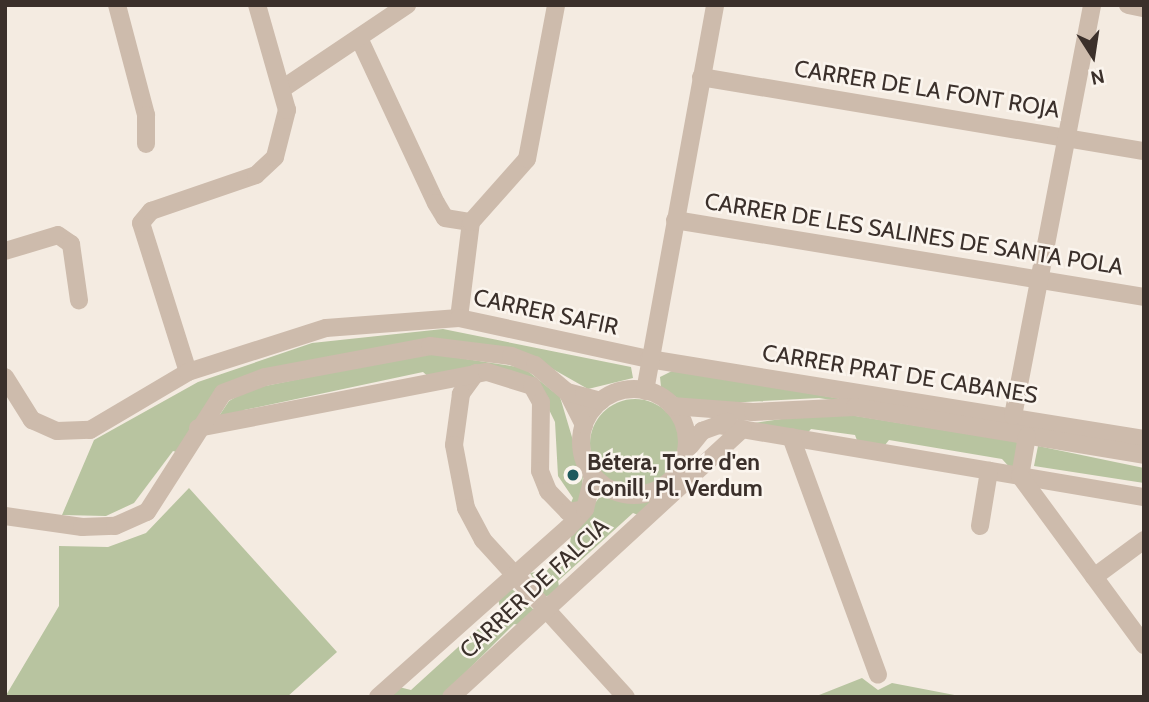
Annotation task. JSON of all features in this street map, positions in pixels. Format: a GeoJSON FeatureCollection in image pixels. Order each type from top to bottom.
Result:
{"type":"FeatureCollection","features":[{"type":"Feature","properties":{"kind":"street"},"geometry":{"type":"LineString","coordinates":[[117,5],[146,115],[146,144]]}},
{"type":"Feature","properties":{"kind":"street"},"geometry":{"type":"LineString","coordinates":[[188,372],[141,223],[151,211],[256,175],[275,157],[286,132],[282,89],[257,5]]}},
{"type":"Feature","properties":{"kind":"street"},"geometry":{"type":"LineString","coordinates":[[282,89],[407,5]]}},
{"type":"Feature","properties":{"kind":"street"},"geometry":{"type":"LineString","coordinates":[[459,318],[471,222],[527,159],[556,5]]}},
{"type":"Feature","properties":{"kind":"street"},"geometry":{"type":"LineString","coordinates":[[645,391],[715,5]]}},
{"type":"Feature","properties":{"kind":"street"},"geometry":{"type":"LineString","coordinates":[[1013,416],[1091,5]]}},
{"type":"Feature","properties":{"kind":"street"},"geometry":{"type":"LineString","coordinates":[[1128,5],[1144,8]]}},
{"type":"Feature","properties":{"kind":"street"},"geometry":{"type":"LineString","coordinates":[[359,38],[445,218],[471,222]]}},
{"type":"Feature","properties":{"kind":"street","name":"CARRER DE LA FONT ROJA"},"geometry":{"type":"LineString","coordinates":[[701,77],[1144,151]]}},
{"type":"Feature","properties":{"kind":"street","name":"CARRER DE LES SALINES DE SANTA POLA"},"geometry":{"type":"LineString","coordinates":[[675,220],[1144,297]]}},
{"type":"Feature","properties":{"kind":"street"},"geometry":{"type":"LineString","coordinates":[[5,251],[44,237],[65,240],[71,244],[79,300]]}},
{"type":"Feature","properties":{"kind":"street","name":"CARRER SAFIR"},"geometry":{"type":"LineString","coordinates":[[5,377],[32,420],[57,431],[90,430],[188,372],[326,328],[459,318],[649,359]]}},
{"type":"Feature","properties":{"kind":"street"},"geometry":{"type":"LineString","coordinates":[[5,516],[82,527],[115,526],[147,512],[198,428],[223,393],[243,383],[430,346],[511,356],[535,365],[567,392],[584,425]]}},
{"type":"Feature","properties":{"kind":"street","name":"CARRER PRAT DE CABANES"},"geometry":{"type":"LineString","coordinates":[[649,359],[1144,439]]}},
{"type":"Feature","properties":{"kind":"street"},"geometry":{"type":"LineString","coordinates":[[198,428],[476,373],[532,386],[541,402],[540,471],[548,491],[568,512],[585,509]]}},
{"type":"Feature","properties":{"kind":"street"},"geometry":{"type":"LineString","coordinates":[[476,373],[457,411],[458,478],[483,540],[625,697]]}},
{"type":"Feature","properties":{"kind":"street"},"geometry":{"type":"LineString","coordinates":[[567,392],[601,401],[645,391],[673,406],[753,412],[855,407],[1144,455]]}},
{"type":"Feature","properties":{"kind":"street"},"geometry":{"type":"LineString","coordinates":[[601,401],[584,425],[582,452],[593,477],[622,494],[648,492],[670,481],[686,451],[702,431],[753,412]]}},
{"type":"Feature","properties":{"kind":"street"},"geometry":{"type":"LineString","coordinates":[[673,406],[684,427],[686,451]]}},
{"type":"Feature","properties":{"kind":"street"},"geometry":{"type":"LineString","coordinates":[[718,425],[1144,497]]}},
{"type":"Feature","properties":{"kind":"street","name":"CARRER DE FALCIA"},"geometry":{"type":"LineString","coordinates":[[451,697],[742,429]]}},
{"type":"Feature","properties":{"kind":"street"},"geometry":{"type":"LineString","coordinates":[[1027,436],[1020,476],[1144,645]]}},
{"type":"Feature","properties":{"kind":"street"},"geometry":{"type":"LineString","coordinates":[[791,437],[878,675]]}},
{"type":"Feature","properties":{"kind":"street"},"geometry":{"type":"LineString","coordinates":[[980,526],[989,471]]}},
{"type":"Feature","properties":{"kind":"street","name":"CARRER DE FALCIA"},"geometry":{"type":"LineString","coordinates":[[379,697],[585,509],[593,477]]}},
{"type":"Feature","properties":{"kind":"street"},"geometry":{"type":"LineString","coordinates":[[1094,577],[1144,540]]}},
{"type":"Feature","properties":{"kind":"green space"},"geometry":{"type":"Polygon","coordinates":[[[443,329],[631,367],[633,378],[588,389],[551,368],[443,339],[243,377],[180,453],[173,451],[134,503],[106,516],[62,515],[94,440],[198,382],[312,343],[443,329]]]}},
{"type":"Feature","properties":{"kind":"green space"},"geometry":{"type":"Polygon","coordinates":[[[427,353],[524,368],[560,397],[583,474],[581,504],[570,505],[573,498],[558,476],[555,422],[535,381],[431,379],[423,372],[244,410],[240,420],[219,416],[229,401],[250,389],[427,353]]]}},
{"type":"Feature","properties":{"kind":"green space"},"geometry":{"type":"Polygon","coordinates":[[[674,370],[1144,451],[819,398],[688,405],[661,387],[660,377],[674,370]]]}},
{"type":"Feature","properties":{"kind":"green space"},"geometry":{"type":"Polygon","coordinates":[[[635,399],[652,403],[667,412],[676,427],[680,444],[676,461],[667,476],[652,485],[635,489],[618,485],[603,476],[594,461],[590,444],[594,427],[603,412],[618,403],[635,399]]]}},
{"type":"Feature","properties":{"kind":"green space"},"geometry":{"type":"Polygon","coordinates":[[[831,412],[1018,442],[1014,472],[1002,459],[889,440],[881,450],[859,446],[855,435],[811,429],[804,437],[754,423],[831,412]]]}},
{"type":"Feature","properties":{"kind":"green space"},"geometry":{"type":"Polygon","coordinates":[[[1038,446],[1144,468],[1144,483],[1034,466],[1038,446]]]}},
{"type":"Feature","properties":{"kind":"green space"},"geometry":{"type":"Polygon","coordinates":[[[189,488],[337,652],[287,697],[5,697],[59,606],[59,546],[108,547],[146,533],[189,488]]]}},
{"type":"Feature","properties":{"kind":"green space"},"geometry":{"type":"Polygon","coordinates":[[[601,495],[653,501],[643,517],[633,513],[558,581],[560,592],[544,597],[530,573],[547,570],[569,551],[571,536],[601,495]]]}},
{"type":"Feature","properties":{"kind":"green space"},"geometry":{"type":"Polygon","coordinates":[[[511,588],[534,610],[526,626],[514,624],[441,697],[389,697],[399,687],[411,690],[500,609],[498,598],[511,588]]]}},
{"type":"Feature","properties":{"kind":"green space"},"geometry":{"type":"Polygon","coordinates":[[[862,678],[878,690],[892,683],[965,697],[814,697],[862,678]]]}},
{"type":"Feature","properties":{"kind":"place","name":"Bétera, Torre d'en Conill, Pl. Verdum"},"geometry":{"type":"Point","coordinates":[573,475]}}]}
